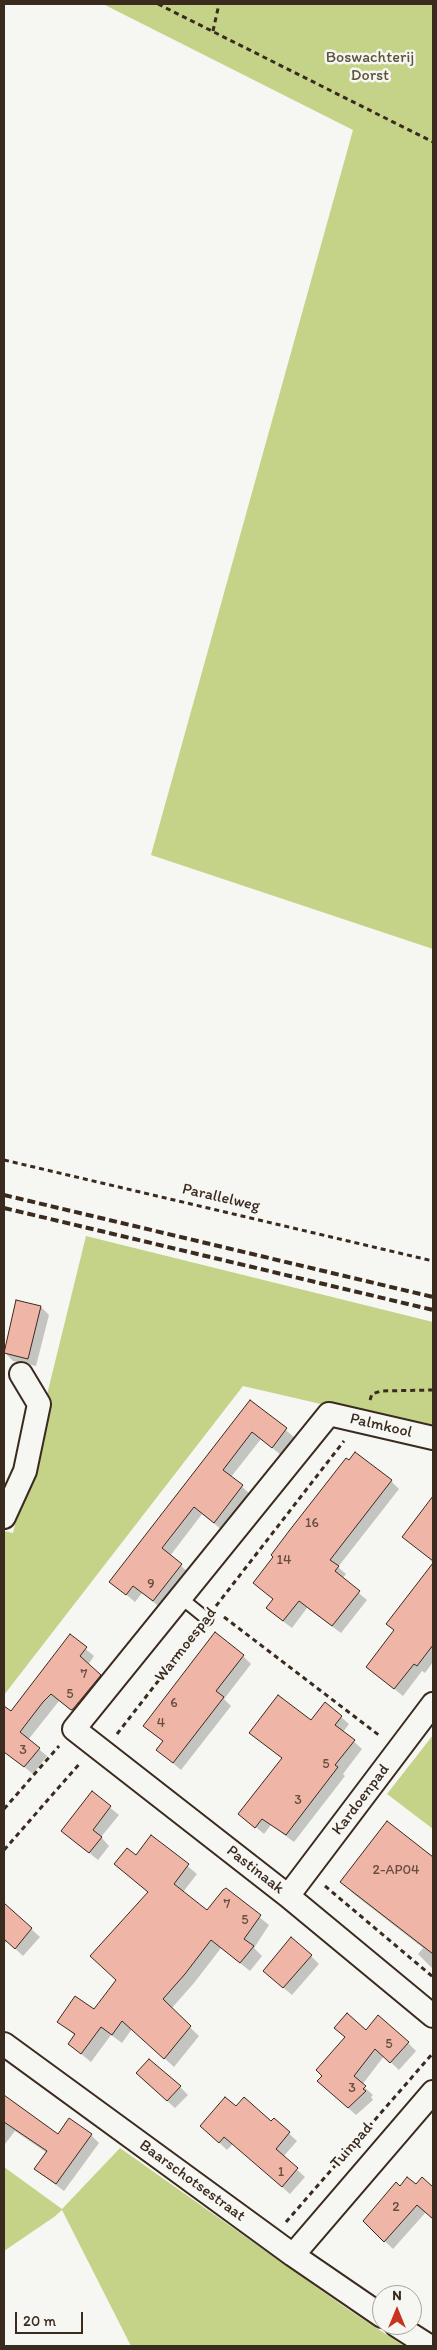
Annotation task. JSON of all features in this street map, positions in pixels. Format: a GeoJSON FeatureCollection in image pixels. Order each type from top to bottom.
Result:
{"type":"FeatureCollection","features":[{"type":"Feature","properties":{"kind":"street"},"geometry":{"type":"LineString","coordinates":[[4,1517],[25,1471],[39,1404],[21,1374]]}},
{"type":"Feature","properties":{"kind":"street","name":"Palmkool"},"geometry":{"type":"LineString","coordinates":[[329,1414],[433,1438]]}},
{"type":"Feature","properties":{"kind":"street","name":"Warmoespad"},"geometry":{"type":"LineString","coordinates":[[74,1728],[329,1414]]}},
{"type":"Feature","properties":{"kind":"street","name":"Kardoenpad"},"geometry":{"type":"LineString","coordinates":[[288,1896],[433,1704]]}},
{"type":"Feature","properties":{"kind":"street","name":"Pastinaak"},"geometry":{"type":"LineString","coordinates":[[74,1728],[288,1896],[433,2016]]}},
{"type":"Feature","properties":{"kind":"street","name":"Baarschotsestraat"},"geometry":{"type":"LineString","coordinates":[[4,2044],[293,2255],[372,2309]]}},
{"type":"Feature","properties":{"kind":"street","name":"Tuinpad"},"geometry":{"type":"LineString","coordinates":[[293,2255],[433,2092]]}},
{"type":"Feature","properties":{"kind":"street"},"geometry":{"type":"LineString","coordinates":[[412,2335],[429,2346]]}},
{"type":"Feature","properties":{"kind":"lane"},"geometry":{"type":"LineString","coordinates":[[181,1598],[207,1618]]}},
{"type":"Feature","properties":{"kind":"path"},"geometry":{"type":"LineString","coordinates":[[158,4],[433,142]]}},
{"type":"Feature","properties":{"kind":"path"},"geometry":{"type":"LineString","coordinates":[[213,31],[219,4]]}},
{"type":"Feature","properties":{"kind":"path","name":"Parallelweg"},"geometry":{"type":"LineString","coordinates":[[4,1160],[433,1261]]}},
{"type":"Feature","properties":{"kind":"path","name":"Warmoespad"},"geometry":{"type":"LineString","coordinates":[[103,1752],[360,1421],[372,1394],[381,1391],[433,1390]]}},
{"type":"Feature","properties":{"kind":"path"},"geometry":{"type":"LineString","coordinates":[[214,1609],[398,1750]]}},
{"type":"Feature","properties":{"kind":"path"},"geometry":{"type":"LineString","coordinates":[[4,1809],[74,1728]]}},
{"type":"Feature","properties":{"kind":"path"},"geometry":{"type":"LineString","coordinates":[[4,1850],[84,1758],[91,1764],[103,1752]]}},
{"type":"Feature","properties":{"kind":"path"},"geometry":{"type":"LineString","coordinates":[[320,1882],[433,1977]]}},
{"type":"Feature","properties":{"kind":"path","name":"Tuinpad"},"geometry":{"type":"LineString","coordinates":[[271,2239],[433,2052]]}},
{"type":"Feature","properties":{"kind":"green space","name":"Boswachterij Dorst"},"geometry":{"type":"Polygon","coordinates":[[[103,4],[433,4],[433,949],[151,855],[353,130],[103,4]]]}},
{"type":"Feature","properties":{"kind":"green space"},"geometry":{"type":"Polygon","coordinates":[[[86,1236],[433,1322],[433,1430],[243,1386],[4,1695],[4,1531],[13,1533],[86,1236]]]}},
{"type":"Feature","properties":{"kind":"green space"},"geometry":{"type":"Polygon","coordinates":[[[433,1735],[433,1829],[387,1794],[433,1735]]]}},
{"type":"Feature","properties":{"kind":"green space"},"geometry":{"type":"Polygon","coordinates":[[[120,2148],[372,2325],[372,2335],[387,2335],[404,2346],[131,2346],[62,2210],[4,2251],[4,2167],[62,2209],[120,2148]]]}},
{"type":"Feature","properties":{"kind":"building"},"geometry":{"type":"Polygon","coordinates":[[[16,1300],[41,1306],[28,1359],[4,1353],[16,1300]]]}},
{"type":"Feature","properties":{"kind":"building"},"geometry":{"type":"Polygon","coordinates":[[[250,1400],[287,1428],[272,1448],[252,1432],[223,1470],[243,1485],[214,1523],[194,1507],[162,1548],[182,1564],[153,1601],[133,1586],[126,1595],[109,1582],[250,1400]]]}},
{"type":"Feature","properties":{"kind":"building"},"geometry":{"type":"Polygon","coordinates":[[[355,1452],[392,1480],[330,1560],[339,1566],[335,1571],[360,1591],[332,1626],[299,1601],[283,1621],[266,1608],[273,1599],[253,1583],[273,1557],[271,1555],[289,1531],[346,1458],[349,1460],[355,1452]]]}},
{"type":"Feature","properties":{"kind":"building"},"geometry":{"type":"Polygon","coordinates":[[[433,1496],[433,1561],[402,1537],[433,1496]]]}},
{"type":"Feature","properties":{"kind":"building"},"geometry":{"type":"Polygon","coordinates":[[[433,1563],[433,1645],[417,1666],[414,1664],[394,1689],[366,1667],[394,1630],[386,1624],[433,1563]]]}},
{"type":"Feature","properties":{"kind":"building"},"geometry":{"type":"Polygon","coordinates":[[[215,1632],[244,1655],[216,1691],[224,1697],[173,1763],[156,1750],[163,1741],[143,1726],[215,1632]]]}},
{"type":"Feature","properties":{"kind":"building"},"geometry":{"type":"Polygon","coordinates":[[[70,1634],[87,1647],[80,1656],[101,1675],[71,1710],[51,1694],[43,1702],[20,1732],[40,1748],[24,1767],[4,1752],[4,1706],[11,1711],[70,1634]]]}},
{"type":"Feature","properties":{"kind":"building"},"geometry":{"type":"Polygon","coordinates":[[[278,1695],[311,1720],[325,1702],[342,1716],[335,1725],[355,1740],[335,1765],[338,1767],[286,1835],[262,1819],[255,1828],[238,1814],[282,1758],[249,1733],[278,1695]]]}},
{"type":"Feature","properties":{"kind":"building"},"geometry":{"type":"Polygon","coordinates":[[[92,1791],[111,1806],[93,1830],[102,1837],[89,1853],[61,1831],[92,1791]]]}},
{"type":"Feature","properties":{"kind":"building"},"geometry":{"type":"Polygon","coordinates":[[[387,1821],[433,1857],[433,1954],[340,1882],[387,1821]]]}},
{"type":"Feature","properties":{"kind":"building"},"geometry":{"type":"Polygon","coordinates":[[[151,1835],[189,1864],[174,1884],[207,1910],[226,1888],[261,1915],[244,1939],[254,1946],[240,1963],[211,1940],[163,1999],[191,2026],[164,2059],[122,2021],[112,2035],[101,2027],[81,2054],[68,2044],[75,2034],[57,2022],[75,1996],[94,2009],[116,1980],[90,1956],[148,1892],[114,1864],[127,1848],[136,1855],[151,1835]]]}},
{"type":"Feature","properties":{"kind":"building"},"geometry":{"type":"Polygon","coordinates":[[[4,1903],[32,1928],[15,1949],[4,1939],[4,1903]]]}},
{"type":"Feature","properties":{"kind":"building"},"geometry":{"type":"Polygon","coordinates":[[[291,1937],[312,1955],[283,1988],[263,1971],[291,1937]]]}},
{"type":"Feature","properties":{"kind":"building"},"geometry":{"type":"Polygon","coordinates":[[[347,2013],[366,2030],[378,2015],[409,2042],[390,2063],[375,2049],[354,2076],[366,2086],[363,2089],[366,2091],[348,2108],[317,2081],[322,2076],[316,2070],[345,2037],[334,2028],[347,2013]]]}},
{"type":"Feature","properties":{"kind":"building"},"geometry":{"type":"Polygon","coordinates":[[[149,2059],[181,2086],[167,2101],[136,2073],[149,2059]]]}},
{"type":"Feature","properties":{"kind":"building"},"geometry":{"type":"Polygon","coordinates":[[[4,2095],[58,2134],[69,2118],[92,2134],[56,2184],[34,2169],[47,2151],[4,2122],[4,2095]]]}},
{"type":"Feature","properties":{"kind":"building"},"geometry":{"type":"Polygon","coordinates":[[[225,2097],[236,2106],[244,2097],[271,2121],[274,2118],[290,2132],[276,2149],[298,2168],[282,2187],[224,2137],[219,2143],[200,2126],[225,2097]]]}},
{"type":"Feature","properties":{"kind":"building"},"geometry":{"type":"Polygon","coordinates":[[[407,2177],[416,2184],[422,2177],[433,2187],[433,2219],[417,2205],[384,2242],[363,2221],[396,2182],[400,2186],[407,2177]]]}},
{"type":"Feature","properties":{"kind":"railway"},"geometry":{"type":"LineString","coordinates":[[4,1195],[433,1297]]}},
{"type":"Feature","properties":{"kind":"railway"},"geometry":{"type":"LineString","coordinates":[[4,1208],[433,1310]]}}]}
